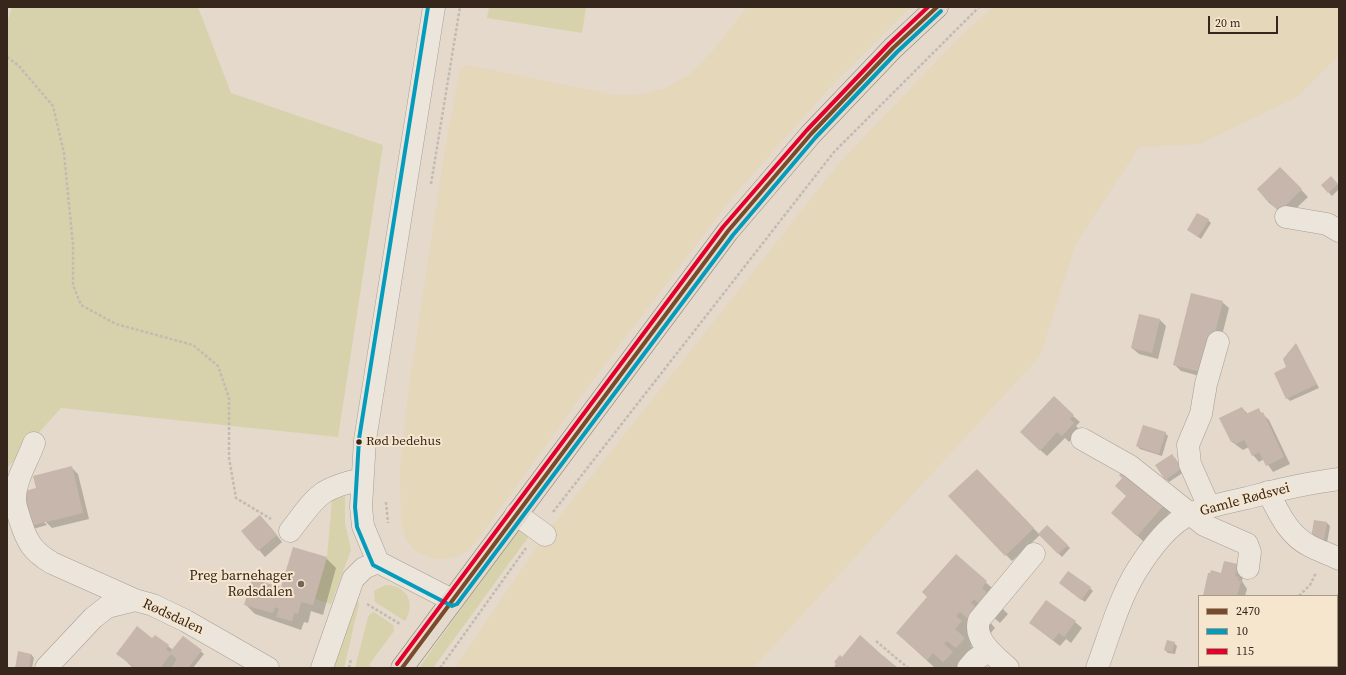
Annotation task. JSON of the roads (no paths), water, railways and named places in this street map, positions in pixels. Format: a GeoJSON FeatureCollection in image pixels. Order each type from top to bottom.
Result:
{"type":"FeatureCollection","features":[{"type":"Feature","properties":{"kind":"main road"},"geometry":{"type":"LineString","coordinates":[[402,668],[728,231],[817,128],[893,48],[937,7]]}},
{"type":"Feature","properties":{"kind":"street"},"geometry":{"type":"LineString","coordinates":[[434,7],[365,440],[361,508],[364,526],[378,562],[452,600]]}},
{"type":"Feature","properties":{"kind":"street"},"geometry":{"type":"LineString","coordinates":[[1286,217],[1327,224],[1339,231]]}},
{"type":"Feature","properties":{"kind":"street"},"geometry":{"type":"LineString","coordinates":[[1218,342],[1206,384],[1201,414],[1188,445],[1190,464],[1204,525],[1247,544],[1250,552],[1248,568]]}},
{"type":"Feature","properties":{"kind":"street"},"geometry":{"type":"LineString","coordinates":[[1082,438],[1130,466],[1200,511]]}},
{"type":"Feature","properties":{"kind":"street"},"geometry":{"type":"LineString","coordinates":[[34,443],[17,486],[15,499],[26,536],[31,547],[52,563],[135,600]]}},
{"type":"Feature","properties":{"kind":"street"},"geometry":{"type":"LineString","coordinates":[[290,531],[317,496],[327,489],[362,479]]}},
{"type":"Feature","properties":{"kind":"street","name":"Gamle Rødsvei"},"geometry":{"type":"LineString","coordinates":[[1097,668],[1122,601],[1136,571],[1166,532],[1183,518],[1200,511],[1268,492],[1339,479]]}},
{"type":"Feature","properties":{"kind":"street"},"geometry":{"type":"LineString","coordinates":[[1268,492],[1285,525],[1295,536],[1309,546],[1331,555]]}},
{"type":"Feature","properties":{"kind":"street"},"geometry":{"type":"LineString","coordinates":[[516,514],[542,533]]}},
{"type":"Feature","properties":{"kind":"street"},"geometry":{"type":"LineString","coordinates":[[1008,668],[989,650],[977,631],[979,620],[1034,554]]}},
{"type":"Feature","properties":{"kind":"street"},"geometry":{"type":"LineString","coordinates":[[322,668],[353,579],[364,568],[378,562]]}},
{"type":"Feature","properties":{"kind":"street","name":"Rødsdalen"},"geometry":{"type":"LineString","coordinates":[[46,668],[93,618],[107,607],[135,600],[154,605],[186,621],[268,668]]}},
{"type":"Feature","properties":{"kind":"street"},"geometry":{"type":"LineString","coordinates":[[968,668],[975,660],[989,650]]}},
{"type":"Feature","properties":{"kind":"place","name":"Rød bedehus"},"geometry":{"type":"Point","coordinates":[359,442]}},
{"type":"Feature","properties":{"kind":"place","name":"Preg barnehager Rødsdalen"},"geometry":{"type":"Point","coordinates":[301,584]}}]}
